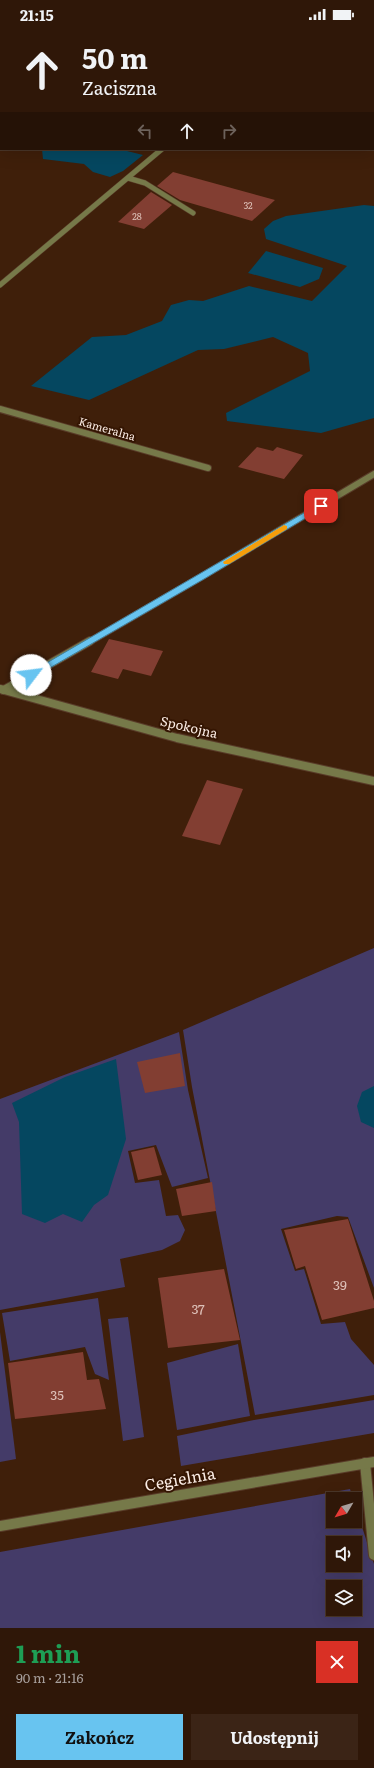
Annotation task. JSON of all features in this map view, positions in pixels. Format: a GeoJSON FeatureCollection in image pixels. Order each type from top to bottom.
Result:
{"type":"FeatureCollection","features":[{"type":"Feature","properties":{"kind":"street"},"geometry":{"type":"LineString","coordinates":[[0,285],[161,150]]}},
{"type":"Feature","properties":{"kind":"street"},"geometry":{"type":"LineString","coordinates":[[128,178],[145,183],[193,214]]}},
{"type":"Feature","properties":{"kind":"street","name":"Kameralna"},"geometry":{"type":"LineString","coordinates":[[0,409],[208,468]]}},
{"type":"Feature","properties":{"kind":"street"},"geometry":{"type":"LineString","coordinates":[[2,689],[201,577],[374,474]]}},
{"type":"Feature","properties":{"kind":"street","name":"Spokojna"},"geometry":{"type":"LineString","coordinates":[[2,689],[177,738],[374,780]]}},
{"type":"Feature","properties":{"kind":"street","name":"Cegielnia"},"geometry":{"type":"LineString","coordinates":[[0,1526],[370,1462],[374,1555]]}},
{"type":"Feature","properties":{"kind":"shaded area"},"geometry":{"type":"Polygon","coordinates":[[[374,948],[374,1288],[348,1217],[337,1216],[281,1229],[295,1271],[304,1269],[321,1324],[345,1322],[351,1339],[374,1365],[374,1395],[255,1415],[192,1087],[183,1030],[374,948]]]}},
{"type":"Feature","properties":{"kind":"shaded area"},"geometry":{"type":"Polygon","coordinates":[[[179,1032],[188,1090],[208,1178],[172,1187],[156,1145],[128,1151],[135,1183],[159,1180],[166,1216],[178,1215],[185,1230],[180,1241],[162,1250],[120,1259],[125,1287],[0,1310],[0,1099],[179,1032]]]}},
{"type":"Feature","properties":{"kind":"shaded area"},"geometry":{"type":"Polygon","coordinates":[[[98,1298],[109,1380],[95,1374],[85,1347],[10,1361],[2,1313],[98,1298]]]}},
{"type":"Feature","properties":{"kind":"shaded area"},"geometry":{"type":"Polygon","coordinates":[[[128,1317],[144,1437],[123,1441],[108,1319],[128,1317]]]}},
{"type":"Feature","properties":{"kind":"shaded area"},"geometry":{"type":"Polygon","coordinates":[[[0,1332],[16,1459],[0,1462],[0,1332]]]}},
{"type":"Feature","properties":{"kind":"shaded area"},"geometry":{"type":"Polygon","coordinates":[[[238,1344],[250,1416],[177,1430],[167,1363],[238,1344]]]}},
{"type":"Feature","properties":{"kind":"shaded area"},"geometry":{"type":"Polygon","coordinates":[[[374,1400],[374,1433],[181,1466],[177,1436],[254,1420],[374,1400]]]}},
{"type":"Feature","properties":{"kind":"shaded area"},"geometry":{"type":"Polygon","coordinates":[[[350,1489],[351,1492],[333,1492],[350,1489]]]}},
{"type":"Feature","properties":{"kind":"shaded area"},"geometry":{"type":"Polygon","coordinates":[[[326,1493],[326,1528],[362,1528],[362,1527],[374,1564],[374,1628],[0,1628],[0,1552],[326,1493]]]}},
{"type":"Feature","properties":{"kind":"water"},"geometry":{"type":"Polygon","coordinates":[[[42,150],[123,150],[143,155],[123,171],[110,177],[93,172],[84,164],[43,159],[42,150]]]}},
{"type":"Feature","properties":{"kind":"water"},"geometry":{"type":"Polygon","coordinates":[[[364,205],[374,206],[374,418],[321,433],[227,421],[226,413],[310,371],[308,353],[273,337],[224,349],[198,350],[89,400],[31,386],[92,337],[126,335],[162,321],[171,305],[189,300],[203,301],[249,286],[312,301],[347,266],[266,239],[264,229],[273,221],[286,216],[364,205]]]}},
{"type":"Feature","properties":{"kind":"water"},"geometry":{"type":"Polygon","coordinates":[[[266,251],[323,268],[319,279],[300,287],[248,273],[266,251]]]}},
{"type":"Feature","properties":{"kind":"water"},"geometry":{"type":"Polygon","coordinates":[[[116,1059],[126,1139],[108,1195],[94,1205],[82,1222],[63,1214],[45,1223],[22,1214],[19,1122],[12,1103],[65,1077],[116,1059]]]}},
{"type":"Feature","properties":{"kind":"water"},"geometry":{"type":"Polygon","coordinates":[[[374,1086],[374,1128],[361,1122],[357,1106],[362,1092],[374,1086]]]}},
{"type":"Feature","properties":{"kind":"building"},"geometry":{"type":"Polygon","coordinates":[[[173,172],[275,200],[252,221],[180,200],[157,186],[173,172]]]}},
{"type":"Feature","properties":{"kind":"building"},"geometry":{"type":"Polygon","coordinates":[[[151,192],[172,205],[144,229],[118,222],[151,192]]]}},
{"type":"Feature","properties":{"kind":"building"},"geometry":{"type":"Polygon","coordinates":[[[257,447],[273,451],[277,447],[303,455],[284,479],[238,467],[257,447]]]}},
{"type":"Feature","properties":{"kind":"building"},"geometry":{"type":"Polygon","coordinates":[[[109,639],[163,651],[151,676],[123,669],[118,679],[91,672],[109,639]]]}},
{"type":"Feature","properties":{"kind":"building"},"geometry":{"type":"Polygon","coordinates":[[[207,780],[243,789],[220,845],[182,836],[207,780]]]}},
{"type":"Feature","properties":{"kind":"building"},"geometry":{"type":"Polygon","coordinates":[[[180,1053],[185,1086],[145,1093],[137,1062],[180,1053]]]}},
{"type":"Feature","properties":{"kind":"building"},"geometry":{"type":"Polygon","coordinates":[[[154,1147],[162,1175],[138,1180],[131,1152],[154,1147]]]}},
{"type":"Feature","properties":{"kind":"building"},"geometry":{"type":"Polygon","coordinates":[[[212,1182],[216,1211],[182,1216],[176,1189],[212,1182]]]}},
{"type":"Feature","properties":{"kind":"building"},"geometry":{"type":"Polygon","coordinates":[[[348,1219],[374,1301],[374,1308],[322,1320],[305,1266],[296,1269],[284,1230],[348,1219]]]}},
{"type":"Feature","properties":{"kind":"building"},"geometry":{"type":"Polygon","coordinates":[[[224,1269],[240,1340],[168,1348],[158,1278],[224,1269]]]}},
{"type":"Feature","properties":{"kind":"building"},"geometry":{"type":"Polygon","coordinates":[[[83,1352],[87,1380],[99,1379],[106,1409],[15,1419],[8,1363],[83,1352]]]}},
{"type":"Feature","properties":{"kind":"slow traffic"},"geometry":{"type":"LineString","coordinates":[[227,562],[284,527]]}},
{"type":"Feature","properties":{"kind":"route"},"geometry":{"type":"LineString","coordinates":[[31,675],[321,506]]}}]}
